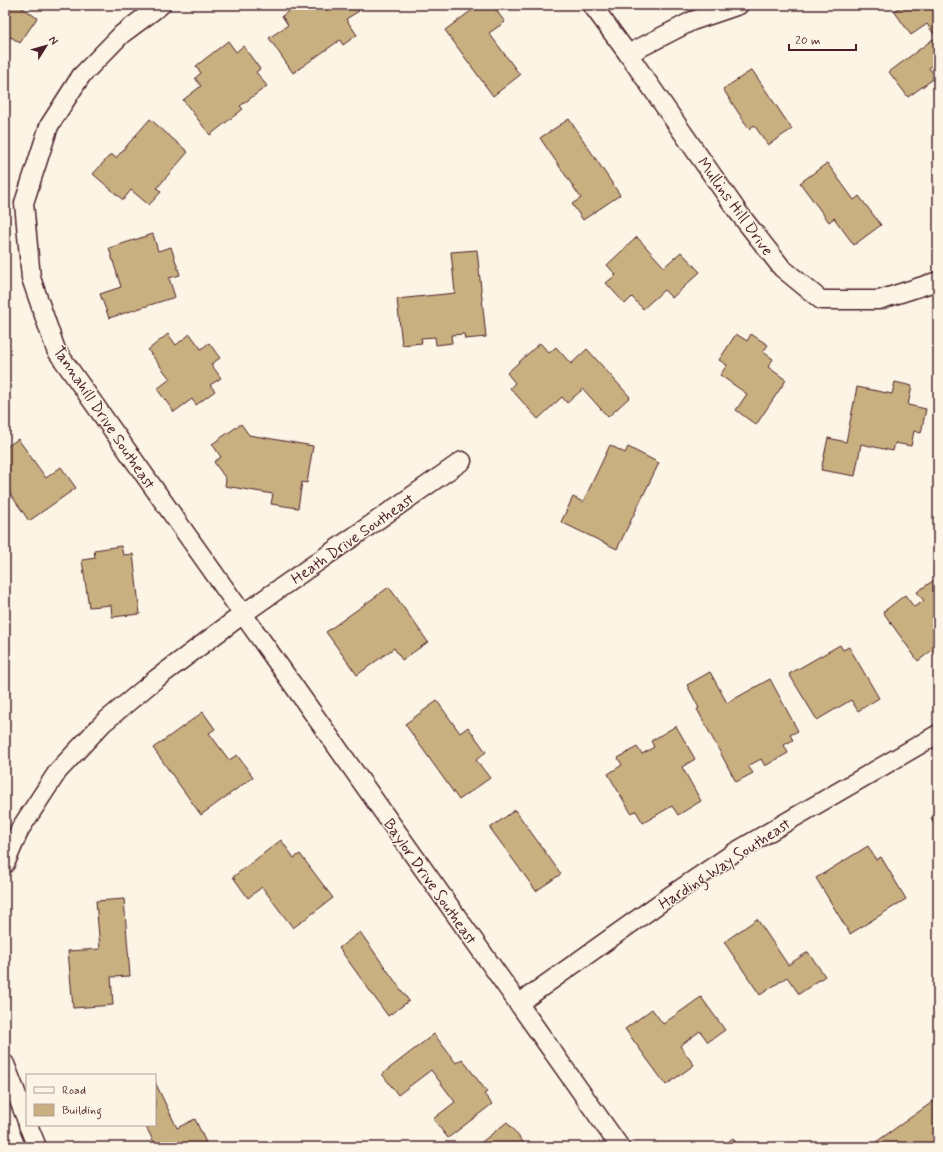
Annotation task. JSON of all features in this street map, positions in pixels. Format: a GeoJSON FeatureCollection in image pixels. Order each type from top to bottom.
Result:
{"type":"FeatureCollection","features":[{"type":"Feature","properties":{"kind":"street","name":"Tannahill Drive Southeast"},"geometry":{"type":"LineString","coordinates":[[161,5],[122,34],[82,76],[49,126],[24,203],[31,278],[56,350],[243,614]]}},
{"type":"Feature","properties":{"kind":"street","name":"Mullins Hill Drive"},"geometry":{"type":"LineString","coordinates":[[592,5],[738,212],[782,268],[821,300],[880,300],[938,280]]}},
{"type":"Feature","properties":{"kind":"street"},"geometry":{"type":"LineString","coordinates":[[628,54],[692,21],[739,5]]}},
{"type":"Feature","properties":{"kind":"street","name":"Heath Drive Southeast"},"geometry":{"type":"LineString","coordinates":[[5,864],[20,829],[58,771],[103,722],[156,679],[243,614],[462,461]]}},
{"type":"Feature","properties":{"kind":"street","name":"Baylor Drive Southeast"},"geometry":{"type":"LineString","coordinates":[[243,614],[620,1147]]}},
{"type":"Feature","properties":{"kind":"street","name":"Harding Way Southeast"},"geometry":{"type":"LineString","coordinates":[[518,1004],[667,898],[735,852],[938,734]]}},
{"type":"Feature","properties":{"kind":"street"},"geometry":{"type":"LineString","coordinates":[[5,1064],[26,1118]]}},
{"type":"Feature","properties":{"kind":"street"},"geometry":{"type":"LineString","coordinates":[[28,1126],[37,1147]]}},
{"type":"Feature","properties":{"kind":"building"},"geometry":{"type":"Polygon","coordinates":[[[5,5],[18,5],[37,18],[20,43],[11,37],[5,45],[5,5]]]}},
{"type":"Feature","properties":{"kind":"building"},"geometry":{"type":"Polygon","coordinates":[[[292,5],[355,5],[359,11],[346,19],[357,35],[343,45],[340,40],[293,73],[269,38],[288,25],[282,16],[293,8],[292,5]]]}},
{"type":"Feature","properties":{"kind":"building"},"geometry":{"type":"Polygon","coordinates":[[[479,5],[492,5],[505,22],[489,33],[520,75],[493,96],[445,30],[479,5]]]}},
{"type":"Feature","properties":{"kind":"building"},"geometry":{"type":"Polygon","coordinates":[[[903,5],[938,5],[938,61],[929,68],[936,77],[908,97],[889,72],[936,37],[927,24],[911,35],[894,11],[903,5]]]}},
{"type":"Feature","properties":{"kind":"building"},"geometry":{"type":"Polygon","coordinates":[[[228,41],[236,52],[243,46],[260,69],[256,72],[267,86],[240,106],[243,109],[210,135],[183,100],[201,86],[195,78],[201,73],[196,66],[228,41]]]}},
{"type":"Feature","properties":{"kind":"building"},"geometry":{"type":"Polygon","coordinates":[[[752,70],[792,129],[768,145],[754,125],[749,129],[723,89],[752,70]]]}},
{"type":"Feature","properties":{"kind":"building"},"geometry":{"type":"Polygon","coordinates":[[[150,119],[188,152],[157,188],[161,192],[149,205],[131,190],[123,200],[93,174],[111,154],[116,158],[150,119]]]}},
{"type":"Feature","properties":{"kind":"building"},"geometry":{"type":"Polygon","coordinates":[[[569,119],[620,195],[583,220],[572,204],[581,198],[540,138],[569,119]]]}},
{"type":"Feature","properties":{"kind":"building"},"geometry":{"type":"Polygon","coordinates":[[[827,163],[854,200],[859,196],[881,225],[854,245],[834,218],[829,222],[800,183],[827,163]]]}},
{"type":"Feature","properties":{"kind":"building"},"geometry":{"type":"Polygon","coordinates":[[[153,234],[158,251],[171,247],[180,275],[169,278],[175,297],[109,318],[100,294],[121,287],[109,248],[153,234]]]}},
{"type":"Feature","properties":{"kind":"building"},"geometry":{"type":"Polygon","coordinates":[[[637,237],[664,267],[681,252],[700,272],[672,298],[664,290],[643,309],[632,297],[625,304],[606,283],[616,275],[607,265],[637,237]]]}},
{"type":"Feature","properties":{"kind":"building"},"geometry":{"type":"Polygon","coordinates":[[[477,250],[486,337],[465,339],[464,334],[451,335],[452,343],[436,345],[435,337],[421,338],[422,343],[402,345],[397,299],[455,293],[451,252],[477,250]]]}},
{"type":"Feature","properties":{"kind":"building"},"geometry":{"type":"Polygon","coordinates":[[[168,334],[176,345],[190,334],[201,349],[209,343],[220,358],[211,364],[221,378],[210,385],[215,391],[196,405],[192,399],[174,412],[157,389],[170,379],[148,350],[168,334]]]}},
{"type":"Feature","properties":{"kind":"building"},"geometry":{"type":"Polygon","coordinates":[[[736,334],[747,341],[751,334],[768,345],[763,352],[773,359],[768,367],[786,380],[756,425],[736,410],[747,394],[720,375],[727,365],[719,360],[736,334]]]}},
{"type":"Feature","properties":{"kind":"building"},"geometry":{"type":"Polygon","coordinates":[[[540,343],[549,353],[556,347],[571,364],[587,349],[630,397],[608,417],[583,389],[567,403],[562,397],[538,419],[510,388],[515,383],[507,373],[540,343]]]}},
{"type":"Feature","properties":{"kind":"building"},"geometry":{"type":"Polygon","coordinates":[[[895,382],[912,386],[908,405],[926,409],[921,433],[914,431],[911,446],[895,443],[893,451],[861,444],[855,476],[821,470],[828,438],[846,442],[857,387],[892,394],[895,382]]]}},
{"type":"Feature","properties":{"kind":"building"},"geometry":{"type":"Polygon","coordinates":[[[241,424],[249,435],[313,446],[307,483],[302,482],[298,508],[271,504],[273,494],[225,486],[226,479],[214,462],[221,457],[212,444],[241,424]]]}},
{"type":"Feature","properties":{"kind":"building"},"geometry":{"type":"Polygon","coordinates":[[[18,439],[46,478],[61,467],[76,488],[29,521],[5,486],[5,448],[18,439]]]}},
{"type":"Feature","properties":{"kind":"building"},"geometry":{"type":"Polygon","coordinates":[[[610,445],[625,453],[628,447],[659,463],[617,549],[561,522],[573,497],[583,502],[610,445]]]}},
{"type":"Feature","properties":{"kind":"building"},"geometry":{"type":"Polygon","coordinates":[[[121,546],[123,555],[133,554],[140,614],[112,617],[111,605],[89,607],[82,560],[95,558],[94,550],[121,546]]]}},
{"type":"Feature","properties":{"kind":"building"},"geometry":{"type":"Polygon","coordinates":[[[934,580],[938,586],[938,659],[931,651],[918,661],[883,612],[905,595],[914,607],[924,601],[917,592],[934,580]]]}},
{"type":"Feature","properties":{"kind":"building"},"geometry":{"type":"Polygon","coordinates":[[[389,587],[428,642],[402,660],[394,648],[357,675],[326,632],[389,587]]]}},
{"type":"Feature","properties":{"kind":"building"},"geometry":{"type":"Polygon","coordinates":[[[840,645],[843,650],[849,647],[879,698],[858,711],[851,700],[817,720],[789,674],[840,645]]]}},
{"type":"Feature","properties":{"kind":"building"},"geometry":{"type":"Polygon","coordinates":[[[710,672],[727,703],[770,679],[798,731],[790,735],[793,740],[784,745],[788,753],[765,766],[761,759],[748,766],[753,773],[736,782],[697,709],[699,708],[687,685],[710,672]]]}},
{"type":"Feature","properties":{"kind":"building"},"geometry":{"type":"Polygon","coordinates":[[[437,701],[460,733],[468,727],[486,752],[476,760],[490,778],[459,800],[405,724],[437,701]]]}},
{"type":"Feature","properties":{"kind":"building"},"geometry":{"type":"Polygon","coordinates":[[[203,712],[215,729],[209,733],[229,760],[237,755],[253,777],[201,815],[153,748],[203,712]]]}},
{"type":"Feature","properties":{"kind":"building"},"geometry":{"type":"Polygon","coordinates":[[[676,726],[695,759],[682,767],[701,801],[678,815],[672,806],[643,823],[636,811],[631,813],[608,774],[622,765],[618,758],[637,747],[642,754],[654,747],[651,741],[676,726]]]}},
{"type":"Feature","properties":{"kind":"building"},"geometry":{"type":"Polygon","coordinates":[[[515,810],[561,874],[536,891],[490,828],[515,810]]]}},
{"type":"Feature","properties":{"kind":"building"},"geometry":{"type":"Polygon","coordinates":[[[938,814],[938,829],[931,818],[938,814]]]}},
{"type":"Feature","properties":{"kind":"building"},"geometry":{"type":"Polygon","coordinates":[[[281,840],[294,858],[300,854],[333,898],[293,928],[262,887],[248,898],[233,877],[281,840]]]}},
{"type":"Feature","properties":{"kind":"building"},"geometry":{"type":"Polygon","coordinates":[[[868,846],[876,860],[881,857],[906,899],[850,934],[816,878],[868,846]]]}},
{"type":"Feature","properties":{"kind":"building"},"geometry":{"type":"Polygon","coordinates":[[[124,899],[130,976],[111,977],[113,1005],[73,1008],[68,951],[100,949],[96,901],[124,899]]]}},
{"type":"Feature","properties":{"kind":"building"},"geometry":{"type":"Polygon","coordinates":[[[757,919],[788,965],[808,952],[825,976],[799,994],[787,977],[760,995],[724,942],[757,919]]]}},
{"type":"Feature","properties":{"kind":"building"},"geometry":{"type":"Polygon","coordinates":[[[360,932],[409,1001],[388,1016],[339,948],[360,932]]]}},
{"type":"Feature","properties":{"kind":"building"},"geometry":{"type":"Polygon","coordinates":[[[701,997],[725,1030],[708,1042],[700,1031],[680,1046],[694,1065],[666,1085],[625,1029],[652,1009],[663,1024],[701,997]]]}},
{"type":"Feature","properties":{"kind":"building"},"geometry":{"type":"Polygon","coordinates":[[[434,1034],[456,1063],[462,1059],[487,1092],[484,1094],[492,1104],[448,1138],[433,1119],[455,1102],[431,1070],[398,1095],[382,1074],[434,1034]]]}},
{"type":"Feature","properties":{"kind":"building"},"geometry":{"type":"Polygon","coordinates":[[[156,1084],[177,1128],[195,1119],[208,1147],[154,1147],[156,1146],[146,1126],[156,1126],[156,1084]]]}},
{"type":"Feature","properties":{"kind":"building"},"geometry":{"type":"Polygon","coordinates":[[[938,1098],[938,1141],[930,1147],[869,1147],[938,1098]]]}},
{"type":"Feature","properties":{"kind":"building"},"geometry":{"type":"Polygon","coordinates":[[[507,1122],[527,1147],[480,1147],[478,1145],[507,1122]]]}},
{"type":"Feature","properties":{"kind":"building"},"geometry":{"type":"Polygon","coordinates":[[[733,1138],[739,1147],[721,1147],[733,1138]]]}}]}
